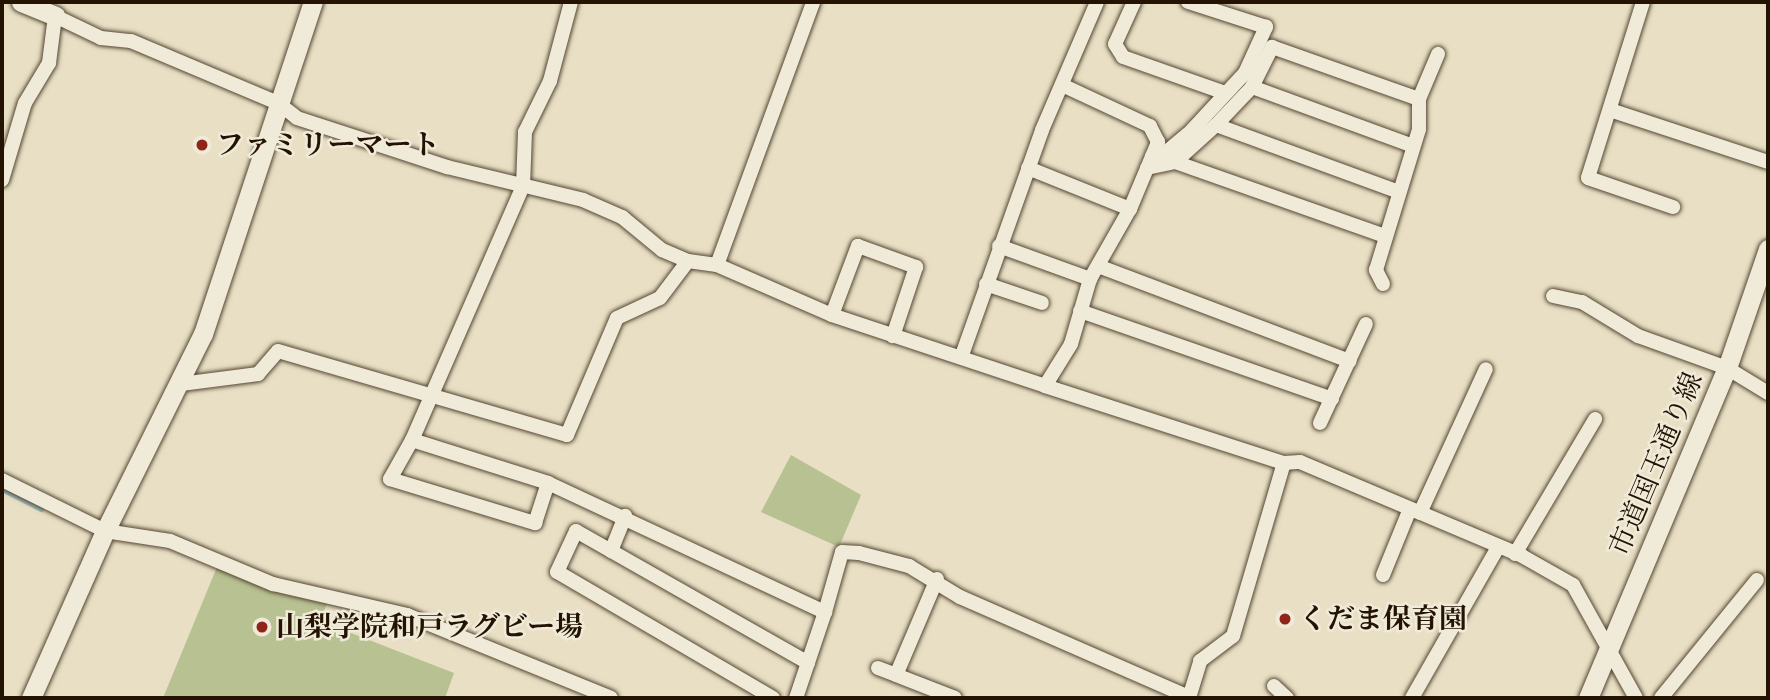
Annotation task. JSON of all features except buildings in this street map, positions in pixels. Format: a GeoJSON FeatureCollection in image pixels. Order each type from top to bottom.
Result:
{"type":"FeatureCollection","features":[{"type":"Feature","properties":{"kind":"street"},"geometry":{"type":"LineString","coordinates":[[21,2],[101,38],[131,41],[278,103],[297,118],[447,167],[583,200],[622,216],[662,250],[688,261],[717,265],[832,315],[892,336],[962,355],[1045,386],[1284,463],[1300,462],[1560,573],[1573,584],[1636,698]]}},
{"type":"Feature","properties":{"kind":"street"},"geometry":{"type":"LineString","coordinates":[[31,698],[105,531],[181,384],[203,334],[313,2]]}},
{"type":"Feature","properties":{"kind":"street"},"geometry":{"type":"LineString","coordinates":[[548,483],[535,523],[390,479],[412,440],[428,398],[523,186],[526,132],[550,81],[571,2]]}},
{"type":"Feature","properties":{"kind":"street"},"geometry":{"type":"LineString","coordinates":[[717,265],[811,2]]}},
{"type":"Feature","properties":{"kind":"street"},"geometry":{"type":"LineString","coordinates":[[962,355],[1028,168],[1097,2]]}},
{"type":"Feature","properties":{"kind":"street"},"geometry":{"type":"LineString","coordinates":[[1134,2],[1115,44],[1123,57],[1225,93]]}},
{"type":"Feature","properties":{"kind":"street"},"geometry":{"type":"LineString","coordinates":[[1149,162],[1165,153],[1192,130],[1245,74],[1266,27],[1188,2]]}},
{"type":"Feature","properties":{"kind":"street"},"geometry":{"type":"LineString","coordinates":[[1643,2],[1588,178],[1673,207]]}},
{"type":"Feature","properties":{"kind":"street"},"geometry":{"type":"LineString","coordinates":[[2,180],[25,103],[49,63],[55,16]]}},
{"type":"Feature","properties":{"kind":"street"},"geometry":{"type":"LineString","coordinates":[[1175,162],[1216,125],[1252,87],[1272,47],[1419,99]]}},
{"type":"Feature","properties":{"kind":"street"},"geometry":{"type":"LineString","coordinates":[[1383,284],[1376,270],[1419,129],[1419,99],[1438,54]]}},
{"type":"Feature","properties":{"kind":"street"},"geometry":{"type":"LineString","coordinates":[[1045,386],[1071,344],[1090,279],[1130,209],[1158,142],[1150,126],[1062,85]]}},
{"type":"Feature","properties":{"kind":"street"},"geometry":{"type":"LineString","coordinates":[[1252,87],[1413,146]]}},
{"type":"Feature","properties":{"kind":"street"},"geometry":{"type":"LineString","coordinates":[[1610,110],[1768,162]]}},
{"type":"Feature","properties":{"kind":"street"},"geometry":{"type":"LineString","coordinates":[[1216,125],[1399,192]]}},
{"type":"Feature","properties":{"kind":"street"},"geometry":{"type":"LineString","coordinates":[[1149,162],[1175,162],[1385,236]]}},
{"type":"Feature","properties":{"kind":"street"},"geometry":{"type":"LineString","coordinates":[[1028,168],[1130,209]]}},
{"type":"Feature","properties":{"kind":"street"},"geometry":{"type":"LineString","coordinates":[[832,315],[858,246],[916,267],[892,336]]}},
{"type":"Feature","properties":{"kind":"street"},"geometry":{"type":"LineString","coordinates":[[999,246],[1090,279]]}},
{"type":"Feature","properties":{"kind":"street"},"geometry":{"type":"LineString","coordinates":[[181,384],[258,374],[278,351],[428,398],[567,435],[617,318],[660,298],[688,261]]}},
{"type":"Feature","properties":{"kind":"street","name":"市道国玉通り線"},"geometry":{"type":"LineString","coordinates":[[1588,698],[1727,368],[1766,261]]}},
{"type":"Feature","properties":{"kind":"street"},"geometry":{"type":"LineString","coordinates":[[1098,266],[1350,361]]}},
{"type":"Feature","properties":{"kind":"street"},"geometry":{"type":"LineString","coordinates":[[986,284],[1042,303]]}},
{"type":"Feature","properties":{"kind":"street"},"geometry":{"type":"LineString","coordinates":[[1553,296],[1582,302],[1638,336],[1727,368],[1768,393]]}},
{"type":"Feature","properties":{"kind":"street"},"geometry":{"type":"LineString","coordinates":[[1080,311],[1332,399]]}},
{"type":"Feature","properties":{"kind":"street"},"geometry":{"type":"LineString","coordinates":[[1320,423],[1366,324]]}},
{"type":"Feature","properties":{"kind":"street"},"geometry":{"type":"LineString","coordinates":[[1383,575],[1486,369]]}},
{"type":"Feature","properties":{"kind":"street"},"geometry":{"type":"LineString","coordinates":[[1515,554],[1595,419]]}},
{"type":"Feature","properties":{"kind":"street"},"geometry":{"type":"LineString","coordinates":[[412,440],[548,483],[625,516],[825,612]]}},
{"type":"Feature","properties":{"kind":"street"},"geometry":{"type":"LineString","coordinates":[[796,698],[842,552],[909,566],[937,579],[960,597],[1189,698],[1200,661],[1233,636],[1284,463]]}},
{"type":"Feature","properties":{"kind":"street"},"geometry":{"type":"LineString","coordinates":[[2,480],[105,531],[170,541],[273,584],[407,615],[611,698]]}},
{"type":"Feature","properties":{"kind":"street"},"geometry":{"type":"LineString","coordinates":[[611,551],[625,516]]}},
{"type":"Feature","properties":{"kind":"street"},"geometry":{"type":"LineString","coordinates":[[772,698],[557,572],[576,531],[808,663]]}},
{"type":"Feature","properties":{"kind":"street"},"geometry":{"type":"LineString","coordinates":[[1412,698],[1498,547]]}},
{"type":"Feature","properties":{"kind":"street"},"geometry":{"type":"LineString","coordinates":[[896,674],[937,579]]}},
{"type":"Feature","properties":{"kind":"street"},"geometry":{"type":"LineString","coordinates":[[1661,698],[1757,580]]}},
{"type":"Feature","properties":{"kind":"street"},"geometry":{"type":"LineString","coordinates":[[878,668],[954,698]]}},
{"type":"Feature","properties":{"kind":"street"},"geometry":{"type":"LineString","coordinates":[[1274,686],[1287,698]]}},
{"type":"Feature","properties":{"kind":"green space"},"geometry":{"type":"Polygon","coordinates":[[[791,455],[861,495],[839,547],[761,512],[791,455]]]}},
{"type":"Feature","properties":{"kind":"green space","name":"山梨学院和戸ラグビー場"},"geometry":{"type":"Polygon","coordinates":[[[217,567],[280,593],[327,604],[320,621],[454,673],[445,698],[163,698],[217,567]]]}},
{"type":"Feature","properties":{"kind":"waterway"},"geometry":{"type":"LineString","coordinates":[[2,489],[41,509]]}},
{"type":"Feature","properties":{"kind":"place","name":"ファミリーマート"},"geometry":{"type":"Point","coordinates":[202,145]}},
{"type":"Feature","properties":{"kind":"place","name":"くだま保育園"},"geometry":{"type":"Point","coordinates":[1285,619]}},
{"type":"Feature","properties":{"kind":"place","name":"山梨学院和戸ラグビー場"},"geometry":{"type":"Point","coordinates":[262,627]}}]}
